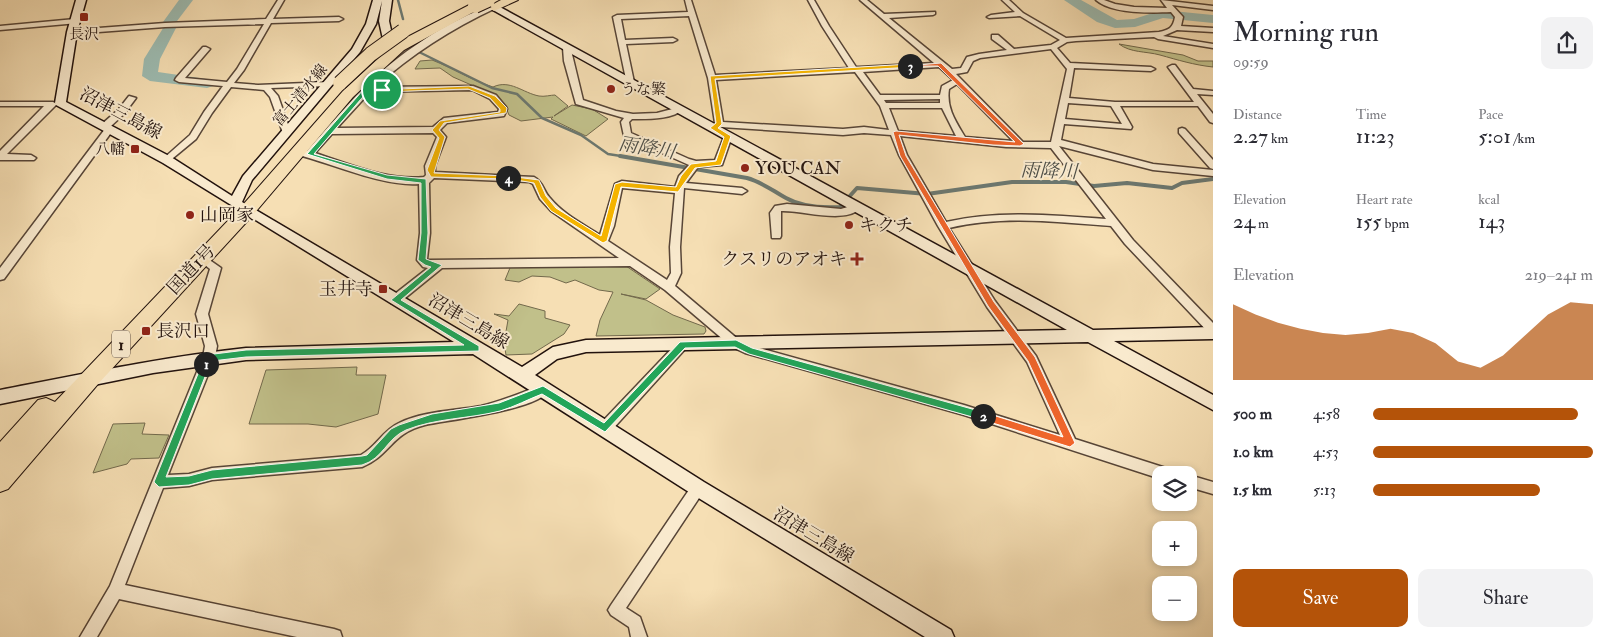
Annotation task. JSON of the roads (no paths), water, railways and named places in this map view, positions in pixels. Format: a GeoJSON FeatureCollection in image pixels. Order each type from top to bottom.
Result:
{"type":"FeatureCollection","features":[{"type":"Feature","properties":{"kind":"highway"},"geometry":{"type":"LineString","coordinates":[[478,2],[512,0]]}},
{"type":"Feature","properties":{"kind":"highway","name":"国道1号"},"geometry":{"type":"LineString","coordinates":[[0,481],[90,378],[201,258],[334,84],[403,31],[478,2]]}},
{"type":"Feature","properties":{"kind":"highway","name":"国道1号"},"geometry":{"type":"LineString","coordinates":[[0,459],[68,384],[241,207],[304,153],[348,94],[391,54],[432,27],[478,2]]}},
{"type":"Feature","properties":{"kind":"street","name":"沼津三島線"},"geometry":{"type":"LineString","coordinates":[[81,0],[55,104],[107,127],[167,160],[241,207],[375,285],[395,300],[523,376],[698,488],[944,637]]}},
{"type":"Feature","properties":{"kind":"street"},"geometry":{"type":"LineString","coordinates":[[167,160],[189,142],[208,112],[230,84],[281,0]]}},
{"type":"Feature","properties":{"kind":"street","name":"富士清水線"},"geometry":{"type":"LineString","coordinates":[[241,207],[247,180],[287,133],[334,84],[364,38],[371,24],[378,0]]}},
{"type":"Feature","properties":{"kind":"street"},"geometry":{"type":"LineString","coordinates":[[387,0],[384,22],[391,54]]}},
{"type":"Feature","properties":{"kind":"street"},"geometry":{"type":"LineString","coordinates":[[688,0],[712,78],[716,126]]}},
{"type":"Feature","properties":{"kind":"street"},"geometry":{"type":"LineString","coordinates":[[811,0],[818,16],[831,31],[856,69],[884,106],[896,132],[903,156],[943,226],[1014,339],[1032,359],[1070,443]]}},
{"type":"Feature","properties":{"kind":"street"},"geometry":{"type":"LineString","coordinates":[[863,0],[950,72],[1020,144]]}},
{"type":"Feature","properties":{"kind":"street"},"geometry":{"type":"LineString","coordinates":[[1005,0],[1021,14],[1065,40]]}},
{"type":"Feature","properties":{"kind":"street"},"geometry":{"type":"LineString","coordinates":[[1099,0],[1106,6],[1175,13]]}},
{"type":"Feature","properties":{"kind":"street"},"geometry":{"type":"LineString","coordinates":[[1132,0],[1142,9]]}},
{"type":"Feature","properties":{"kind":"street"},"geometry":{"type":"LineString","coordinates":[[1165,1],[1213,8]]}},
{"type":"Feature","properties":{"kind":"street"},"geometry":{"type":"LineString","coordinates":[[1165,1],[1175,13],[1176,28]]}},
{"type":"Feature","properties":{"kind":"street"},"geometry":{"type":"LineString","coordinates":[[304,153],[330,131],[366,90],[391,67],[418,46],[455,25],[478,2],[680,110],[716,126],[728,136],[1213,403]]}},
{"type":"Feature","properties":{"kind":"street"},"geometry":{"type":"LineString","coordinates":[[882,16],[933,13]]}},
{"type":"Feature","properties":{"kind":"street"},"geometry":{"type":"LineString","coordinates":[[630,82],[617,17],[692,14]]}},
{"type":"Feature","properties":{"kind":"street"},"geometry":{"type":"LineString","coordinates":[[991,17],[1021,14]]}},
{"type":"Feature","properties":{"kind":"street"},"geometry":{"type":"LineString","coordinates":[[0,28],[339,19]]}},
{"type":"Feature","properties":{"kind":"street"},"geometry":{"type":"LineString","coordinates":[[950,72],[964,70],[970,59],[979,56],[1053,48],[1065,40],[1109,35],[1164,35],[1176,28],[1213,30]]}},
{"type":"Feature","properties":{"kind":"street"},"geometry":{"type":"LineString","coordinates":[[1154,36],[1213,46]]}},
{"type":"Feature","properties":{"kind":"street"},"geometry":{"type":"LineString","coordinates":[[995,37],[1013,52]]}},
{"type":"Feature","properties":{"kind":"street"},"geometry":{"type":"LineString","coordinates":[[622,42],[673,40]]}},
{"type":"Feature","properties":{"kind":"street"},"geometry":{"type":"LineString","coordinates":[[567,48],[568,61],[579,102],[592,104],[615,114],[658,115],[674,113],[680,110]]}},
{"type":"Feature","properties":{"kind":"street"},"geometry":{"type":"LineString","coordinates":[[1053,48],[1069,66],[1071,74],[1055,143]]}},
{"type":"Feature","properties":{"kind":"street"},"geometry":{"type":"LineString","coordinates":[[206,49],[179,80],[262,86],[334,84]]}},
{"type":"Feature","properties":{"kind":"street"},"geometry":{"type":"LineString","coordinates":[[712,78],[940,64]]}},
{"type":"Feature","properties":{"kind":"street"},"geometry":{"type":"LineString","coordinates":[[1069,66],[1152,69]]}},
{"type":"Feature","properties":{"kind":"street"},"geometry":{"type":"LineString","coordinates":[[1172,67],[1213,120]]}},
{"type":"Feature","properties":{"kind":"street"},"geometry":{"type":"LineString","coordinates":[[957,81],[945,88],[944,101],[962,140]]}},
{"type":"Feature","properties":{"kind":"street"},"geometry":{"type":"LineString","coordinates":[[262,86],[274,96],[287,133]]}},
{"type":"Feature","properties":{"kind":"street"},"geometry":{"type":"LineString","coordinates":[[366,90],[473,88],[492,97],[504,108],[501,114],[444,120],[436,130]]}},
{"type":"Feature","properties":{"kind":"street"},"geometry":{"type":"LineString","coordinates":[[1189,91],[1213,92]]}},
{"type":"Feature","properties":{"kind":"street"},"geometry":{"type":"LineString","coordinates":[[0,276],[107,127],[132,98]]}},
{"type":"Feature","properties":{"kind":"street"},"geometry":{"type":"LineString","coordinates":[[877,98],[944,101]]}},
{"type":"Feature","properties":{"kind":"street"},"geometry":{"type":"LineString","coordinates":[[1064,100],[1114,104],[1199,104]]}},
{"type":"Feature","properties":{"kind":"street"},"geometry":{"type":"LineString","coordinates":[[884,106],[944,101]]}},
{"type":"Feature","properties":{"kind":"street"},"geometry":{"type":"LineString","coordinates":[[0,104],[55,104]]}},
{"type":"Feature","properties":{"kind":"street"},"geometry":{"type":"LineString","coordinates":[[0,157],[55,104]]}},
{"type":"Feature","properties":{"kind":"street"},"geometry":{"type":"LineString","coordinates":[[1061,121],[1128,127],[1114,104]]}},
{"type":"Feature","properties":{"kind":"street"},"geometry":{"type":"LineString","coordinates":[[630,115],[625,122],[627,134],[652,144],[671,156],[695,164],[719,163],[728,136]]}},
{"type":"Feature","properties":{"kind":"street"},"geometry":{"type":"LineString","coordinates":[[716,126],[843,132],[896,132],[962,140],[1020,144],[1055,143],[1153,167],[1213,173]]}},
{"type":"Feature","properties":{"kind":"street"},"geometry":{"type":"LineString","coordinates":[[330,131],[436,130],[442,137],[430,166],[428,178],[422,260],[427,264],[632,262]]}},
{"type":"Feature","properties":{"kind":"street"},"geometry":{"type":"LineString","coordinates":[[1182,131],[1213,166]]}},
{"type":"Feature","properties":{"kind":"street"},"geometry":{"type":"LineString","coordinates":[[1055,143],[1114,223],[1145,260],[1213,332]]}},
{"type":"Feature","properties":{"kind":"street"},"geometry":{"type":"LineString","coordinates":[[304,153],[387,177],[523,179],[537,182],[543,197],[554,209],[669,287],[736,344],[749,350],[964,410],[1152,470]]}},
{"type":"Feature","properties":{"kind":"street"},"geometry":{"type":"LineString","coordinates":[[0,157],[31,158]]}},
{"type":"Feature","properties":{"kind":"street"},"geometry":{"type":"LineString","coordinates":[[669,287],[676,273],[675,247],[679,187],[684,176],[695,164]]}},
{"type":"Feature","properties":{"kind":"street"},"geometry":{"type":"LineString","coordinates":[[603,241],[618,186],[622,184],[742,191]]}},
{"type":"Feature","properties":{"kind":"street"},"geometry":{"type":"LineString","coordinates":[[776,236],[775,213],[778,208],[841,212],[857,207]]}},
{"type":"Feature","properties":{"kind":"street"},"geometry":{"type":"LineString","coordinates":[[943,226],[968,218],[991,217],[1114,223]]}},
{"type":"Feature","properties":{"kind":"street"},"geometry":{"type":"LineString","coordinates":[[88,637],[115,591],[209,357],[211,346],[202,314],[216,268],[201,258]]}},
{"type":"Feature","properties":{"kind":"street"},"geometry":{"type":"LineString","coordinates":[[395,300],[438,265]]}},
{"type":"Feature","properties":{"kind":"street"},"geometry":{"type":"LineString","coordinates":[[523,376],[551,354],[563,349],[586,346],[1014,339],[1213,332]]}},
{"type":"Feature","properties":{"kind":"street"},"geometry":{"type":"LineString","coordinates":[[605,428],[683,344]]}},
{"type":"Feature","properties":{"kind":"street"},"geometry":{"type":"LineString","coordinates":[[0,397],[142,367],[209,357],[246,354],[476,348]]}},
{"type":"Feature","properties":{"kind":"street"},"geometry":{"type":"LineString","coordinates":[[159,482],[189,480],[212,474],[362,461],[370,458],[394,432],[402,428],[432,418],[500,407],[543,390]]}},
{"type":"Feature","properties":{"kind":"street"},"geometry":{"type":"LineString","coordinates":[[1197,483],[1213,488]]}},
{"type":"Feature","properties":{"kind":"street"},"geometry":{"type":"LineString","coordinates":[[639,637],[635,622],[616,610],[698,488]]}},
{"type":"Feature","properties":{"kind":"street"},"geometry":{"type":"LineString","coordinates":[[115,591],[334,637]]}},
{"type":"Feature","properties":{"kind":"waterway"},"geometry":{"type":"LineString","coordinates":[[170,22],[186,0]]}},
{"type":"Feature","properties":{"kind":"waterway","name":"雨降川"},"geometry":{"type":"LineString","coordinates":[[398,0],[403,19]]}},
{"type":"Feature","properties":{"kind":"waterway"},"geometry":{"type":"LineString","coordinates":[[1071,0],[1102,19],[1115,24],[1135,23],[1162,14],[1213,19]]}},
{"type":"Feature","properties":{"kind":"waterway"},"geometry":{"type":"LineString","coordinates":[[169,28],[152,59],[150,76],[207,83]]}},
{"type":"Feature","properties":{"kind":"waterway","name":"雨降川"},"geometry":{"type":"LineString","coordinates":[[417,51],[492,88],[517,94],[542,118],[581,135],[608,154],[627,157]]}},
{"type":"Feature","properties":{"kind":"waterway","name":"雨降川"},"geometry":{"type":"LineString","coordinates":[[620,156],[747,178],[763,184],[792,201],[805,205],[826,207],[840,207],[857,188],[927,194],[1012,182],[1066,182],[1094,186],[1127,183],[1172,188],[1182,183],[1213,179]]}},
{"type":"Feature","properties":{"kind":"place","name":"長沢"},"geometry":{"type":"Point","coordinates":[84,17]}},
{"type":"Feature","properties":{"kind":"place","name":"うな繁"},"geometry":{"type":"Point","coordinates":[611,89]}},
{"type":"Feature","properties":{"kind":"place","name":"八幡"},"geometry":{"type":"Point","coordinates":[135,149]}},
{"type":"Feature","properties":{"kind":"place","name":"YOU CAN"},"geometry":{"type":"Point","coordinates":[745,168]}},
{"type":"Feature","properties":{"kind":"place","name":"山岡家"},"geometry":{"type":"Point","coordinates":[190,215]}},
{"type":"Feature","properties":{"kind":"place","name":"キクチ"},"geometry":{"type":"Point","coordinates":[849,225]}},
{"type":"Feature","properties":{"kind":"place","name":"クスリのアオキ"},"geometry":{"type":"Point","coordinates":[857,259]}},
{"type":"Feature","properties":{"kind":"place","name":"玉井寺"},"geometry":{"type":"Point","coordinates":[383,289]}},
{"type":"Feature","properties":{"kind":"place","name":"長沢口"},"geometry":{"type":"Point","coordinates":[146,331]}}]}
